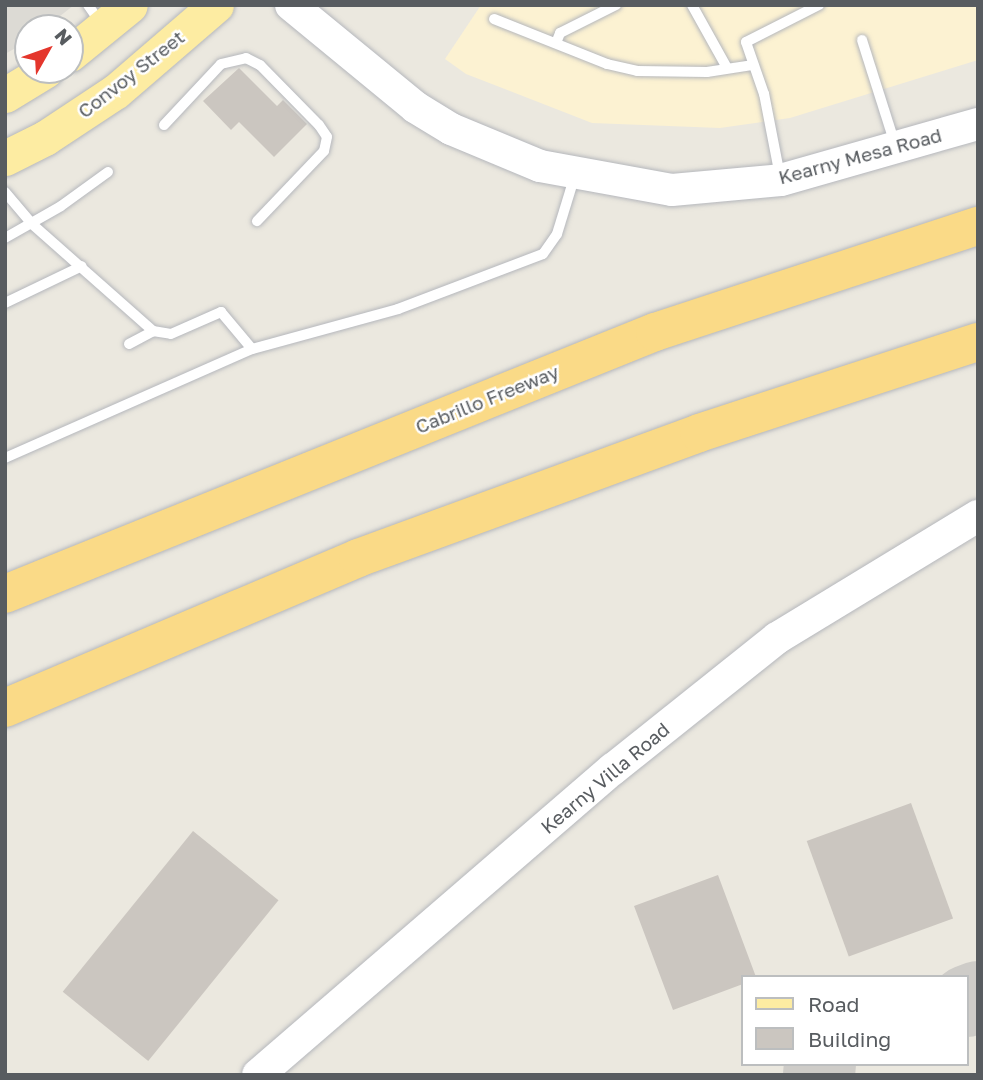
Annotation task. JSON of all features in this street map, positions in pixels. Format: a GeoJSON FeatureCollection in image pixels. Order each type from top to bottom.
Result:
{"type":"FeatureCollection","features":[{"type":"Feature","properties":{"kind":"highway","name":"Cabrillo Freeway"},"geometry":{"type":"LineString","coordinates":[[5,594],[655,332],[978,226]]}},
{"type":"Feature","properties":{"kind":"highway"},"geometry":{"type":"LineString","coordinates":[[5,708],[358,558],[699,433],[978,342]]}},
{"type":"Feature","properties":{"kind":"main road","name":"Convoy Street"},"geometry":{"type":"LineString","coordinates":[[5,158],[45,138],[116,91],[216,5]]}},
{"type":"Feature","properties":{"kind":"main road","name":"Kearny Mesa Road"},"geometry":{"type":"LineString","coordinates":[[290,5],[415,107],[451,129],[540,166],[672,190],[781,180],[978,124]]}},
{"type":"Feature","properties":{"kind":"main road"},"geometry":{"type":"LineString","coordinates":[[84,38],[107,12]]}},
{"type":"Feature","properties":{"kind":"main road"},"geometry":{"type":"LineString","coordinates":[[5,95],[23,84]]}},
{"type":"Feature","properties":{"kind":"main road","name":"Kearny Villa Road"},"geometry":{"type":"LineString","coordinates":[[258,1075],[613,769],[777,638],[978,516]]}},
{"type":"Feature","properties":{"kind":"lane"},"geometry":{"type":"LineString","coordinates":[[556,43],[561,33],[615,5]]}},
{"type":"Feature","properties":{"kind":"lane"},"geometry":{"type":"LineString","coordinates":[[692,5],[727,68]]}},
{"type":"Feature","properties":{"kind":"lane"},"geometry":{"type":"LineString","coordinates":[[781,180],[764,94],[746,42],[819,5]]}},
{"type":"Feature","properties":{"kind":"lane"},"geometry":{"type":"LineString","coordinates":[[494,19],[607,64],[637,71],[670,73],[753,65]]}},
{"type":"Feature","properties":{"kind":"lane"},"geometry":{"type":"LineString","coordinates":[[862,40],[896,147]]}},
{"type":"Feature","properties":{"kind":"lane"},"geometry":{"type":"LineString","coordinates":[[164,125],[221,64],[246,58],[260,65],[319,125],[327,137],[324,151],[257,220]]}},
{"type":"Feature","properties":{"kind":"lane"},"geometry":{"type":"LineString","coordinates":[[5,238],[32,224],[108,172]]}},
{"type":"Feature","properties":{"kind":"lane"},"geometry":{"type":"LineString","coordinates":[[5,458],[252,349],[398,309],[543,254],[557,234],[576,173]]}},
{"type":"Feature","properties":{"kind":"lane"},"geometry":{"type":"LineString","coordinates":[[5,192],[32,224],[153,331],[171,334],[221,312],[252,349]]}},
{"type":"Feature","properties":{"kind":"lane"},"geometry":{"type":"LineString","coordinates":[[5,303],[82,266]]}},
{"type":"Feature","properties":{"kind":"lane"},"geometry":{"type":"LineString","coordinates":[[128,344],[153,331]]}},
{"type":"Feature","properties":{"kind":"shaded area"},"geometry":{"type":"Polygon","coordinates":[[[5,5],[74,5],[63,14],[14,14],[14,49],[5,54],[5,5]]]}},
{"type":"Feature","properties":{"kind":"shaded area"},"geometry":{"type":"Polygon","coordinates":[[[481,5],[978,5],[978,60],[790,118],[720,128],[592,123],[466,74],[445,59],[481,5]]]}},
{"type":"Feature","properties":{"kind":"building"},"geometry":{"type":"Polygon","coordinates":[[[239,68],[277,106],[283,100],[307,124],[274,157],[239,122],[231,130],[203,101],[239,68]]]}},
{"type":"Feature","properties":{"kind":"building"},"geometry":{"type":"Polygon","coordinates":[[[911,803],[953,919],[849,957],[807,841],[911,803]]]}},
{"type":"Feature","properties":{"kind":"building"},"geometry":{"type":"Polygon","coordinates":[[[193,831],[278,900],[148,1061],[63,992],[193,831]]]}},
{"type":"Feature","properties":{"kind":"building"},"geometry":{"type":"Polygon","coordinates":[[[718,875],[755,975],[741,975],[741,985],[673,1010],[634,906],[718,875]]]}},
{"type":"Feature","properties":{"kind":"taxiway"},"geometry":{"type":"LineString","coordinates":[[969,1000],[978,997]]}},
{"type":"Feature","properties":{"kind":"taxiway"},"geometry":{"type":"LineString","coordinates":[[819,1075],[820,1066]]}}]}
